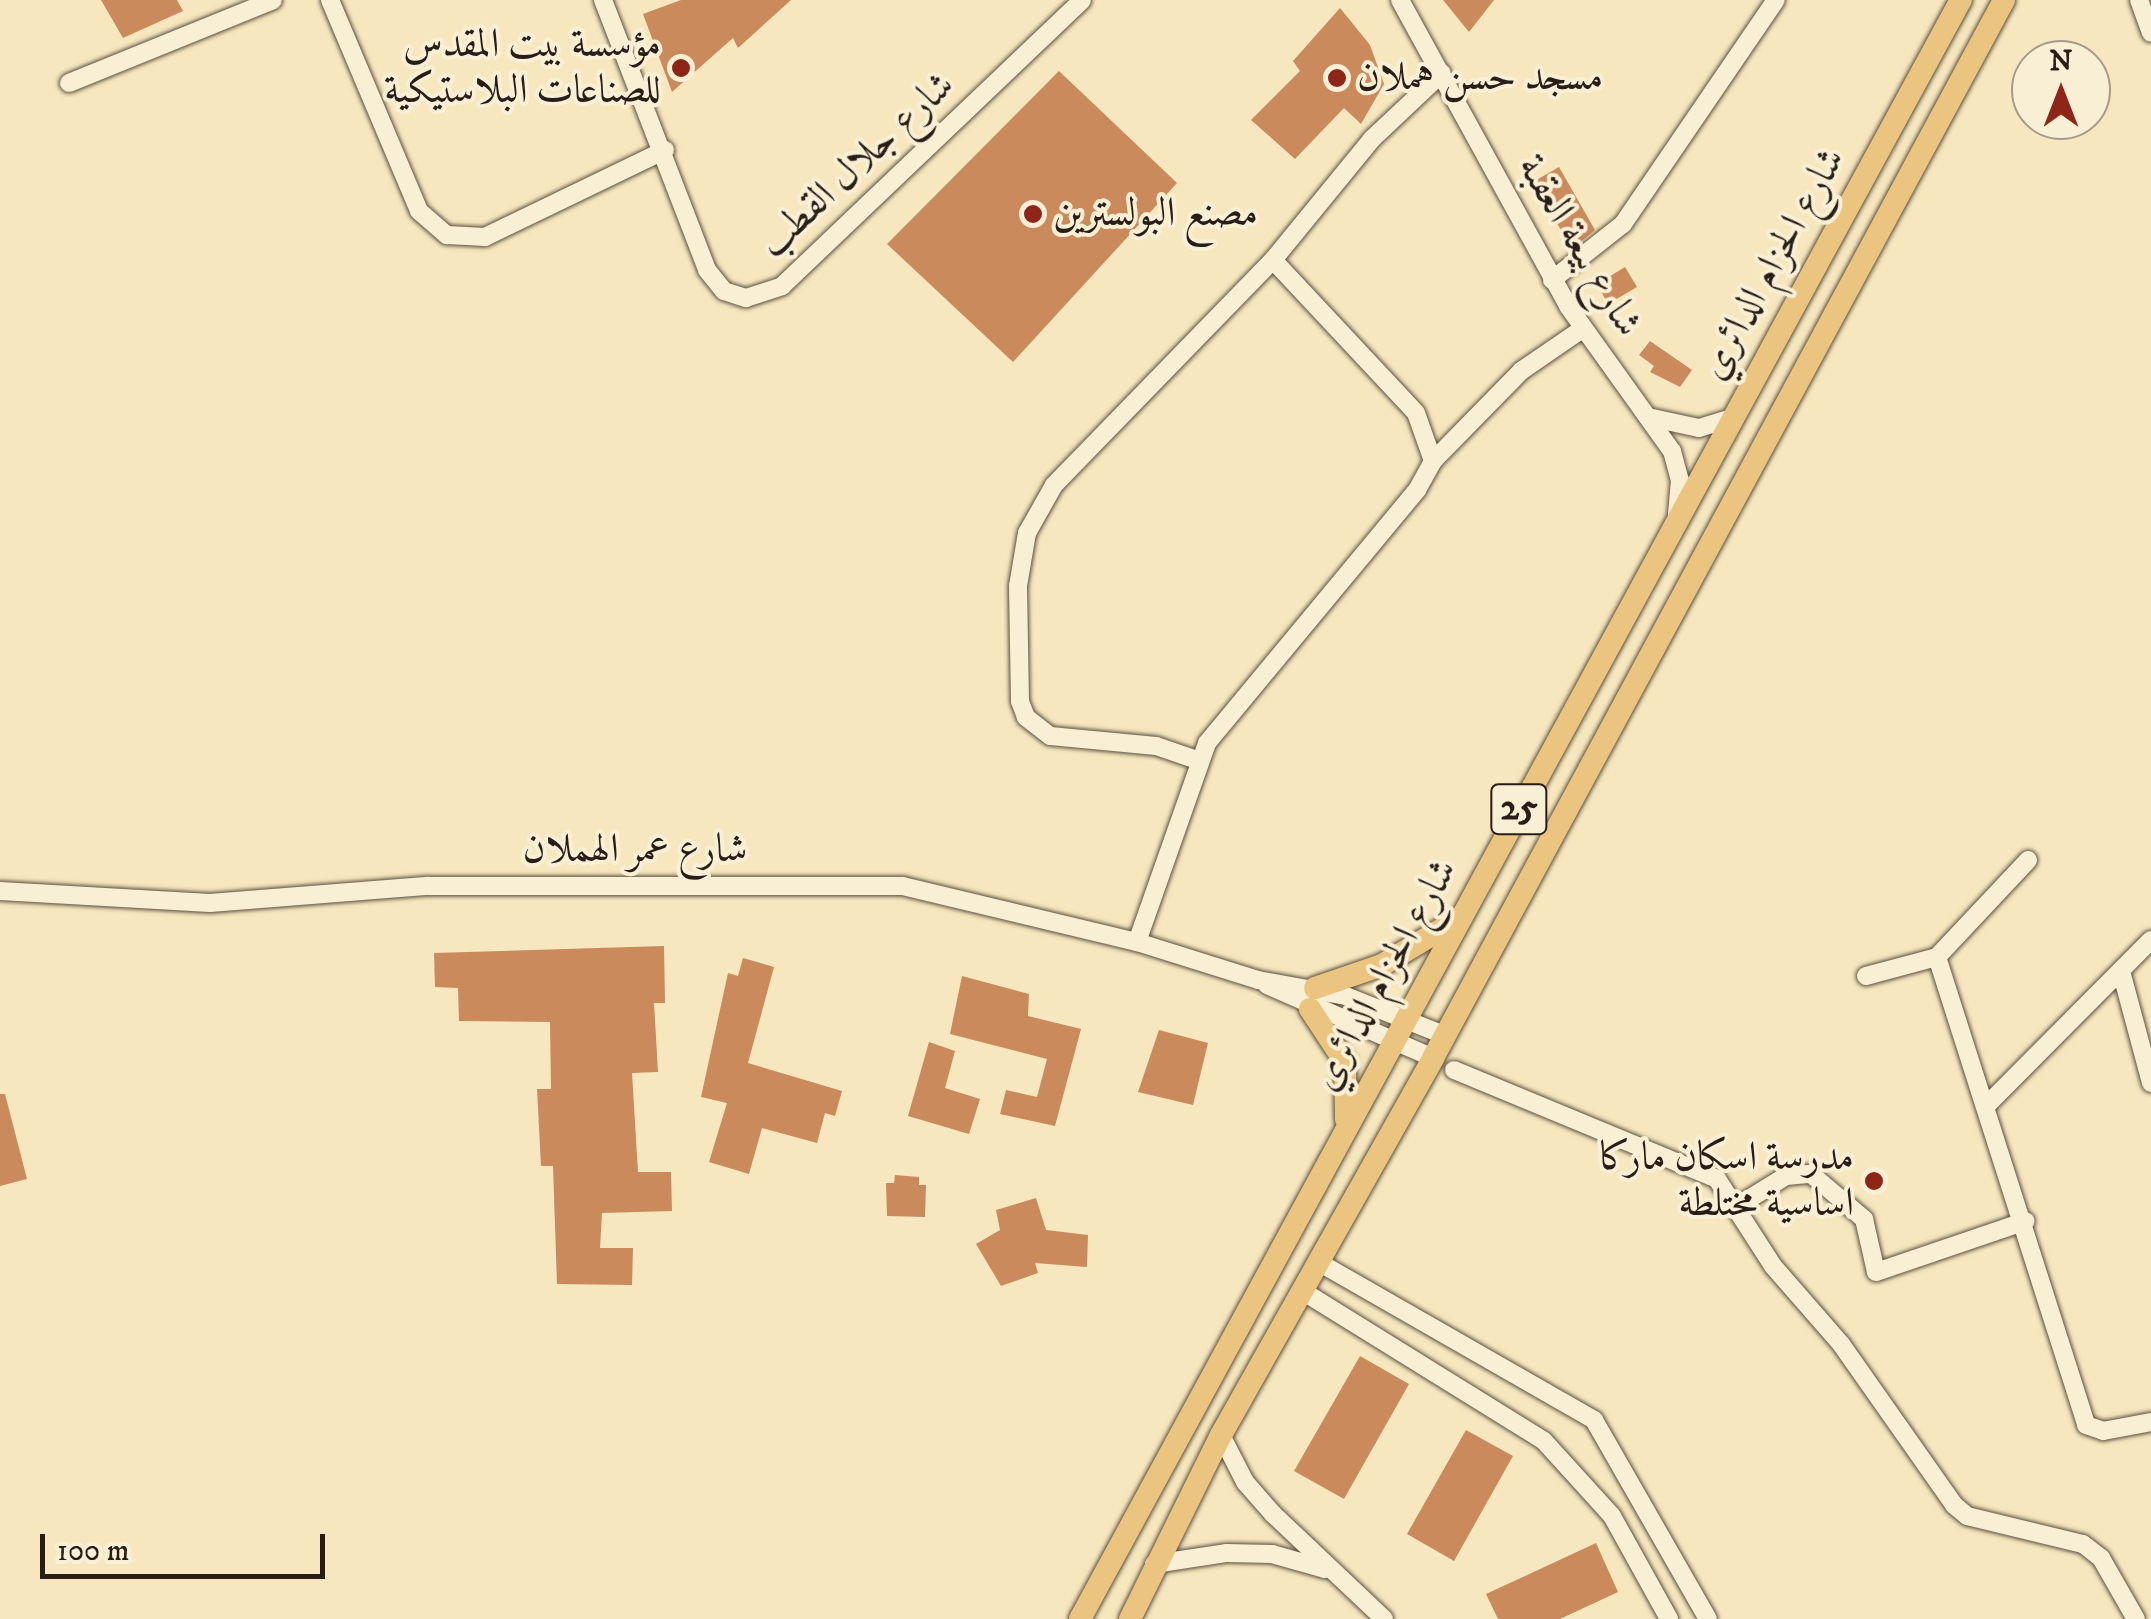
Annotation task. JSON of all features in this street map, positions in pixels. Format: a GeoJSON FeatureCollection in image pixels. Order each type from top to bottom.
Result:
{"type":"FeatureCollection","features":[{"type":"Feature","properties":{"kind":"main road","name":"شارع الحزام الدائري"},"geometry":{"type":"LineString","coordinates":[[1080,1619],[1960,0]]}},
{"type":"Feature","properties":{"kind":"main road","name":"شارع الحزام الدائري"},"geometry":{"type":"LineString","coordinates":[[1130,1619],[1221,1435],[1433,1058],[2004,0]]}},
{"type":"Feature","properties":{"kind":"main road"},"geometry":{"type":"LineString","coordinates":[[1346,1127],[1345,1062],[1313,998],[1382,966],[1459,918]]}},
{"type":"Feature","properties":{"kind":"street"},"geometry":{"type":"LineString","coordinates":[[69,83],[273,0]]}},
{"type":"Feature","properties":{"kind":"street"},"geometry":{"type":"LineString","coordinates":[[330,0],[419,211],[447,235],[485,237],[665,150]]}},
{"type":"Feature","properties":{"kind":"street","name":"شارع جلال القطب"},"geometry":{"type":"LineString","coordinates":[[602,0],[665,150],[714,284],[746,298],[770,294],[1082,0]]}},
{"type":"Feature","properties":{"kind":"street"},"geometry":{"type":"LineString","coordinates":[[1552,280],[1623,224],[1776,0]]}},
{"type":"Feature","properties":{"kind":"street"},"geometry":{"type":"LineString","coordinates":[[2140,0],[2151,33]]}},
{"type":"Feature","properties":{"kind":"street","name":"شارع بيعة العقبة"},"geometry":{"type":"LineString","coordinates":[[1407,3],[1552,280],[1648,417],[1677,466],[1677,519]]}},
{"type":"Feature","properties":{"kind":"street"},"geometry":{"type":"LineString","coordinates":[[1197,760],[1156,746],[1037,729],[1020,701],[1020,559],[1054,485],[1272,260],[1372,139],[1442,73]]}},
{"type":"Feature","properties":{"kind":"street"},"geometry":{"type":"LineString","coordinates":[[1272,260],[1416,413],[1433,461]]}},
{"type":"Feature","properties":{"kind":"street"},"geometry":{"type":"LineString","coordinates":[[1138,942],[1197,760],[1418,490],[1433,461],[1521,371],[1582,328]]}},
{"type":"Feature","properties":{"kind":"street"},"geometry":{"type":"LineString","coordinates":[[1648,417],[1699,428],[1732,418]]}},
{"type":"Feature","properties":{"kind":"street"},"geometry":{"type":"LineString","coordinates":[[1866,976],[1937,957],[2028,860]]}},
{"type":"Feature","properties":{"kind":"street","name":"شارع عمر الهملان"},"geometry":{"type":"LineString","coordinates":[[0,891],[210,903],[428,886],[862,884],[943,892],[1138,942],[1313,998],[1406,1017],[1444,1035]]}},
{"type":"Feature","properties":{"kind":"street"},"geometry":{"type":"LineString","coordinates":[[1986,1106],[2151,940]]}},
{"type":"Feature","properties":{"kind":"street"},"geometry":{"type":"LineString","coordinates":[[1937,957],[2026,1221],[2086,1424],[2103,1431],[2151,1422]]}},
{"type":"Feature","properties":{"kind":"street"},"geometry":{"type":"LineString","coordinates":[[2121,971],[2151,1083]]}},
{"type":"Feature","properties":{"kind":"street","name":"شارع عمر الهملان"},"geometry":{"type":"LineString","coordinates":[[1313,998],[1433,1058]]}},
{"type":"Feature","properties":{"kind":"street"},"geometry":{"type":"LineString","coordinates":[[1454,1070],[1717,1179],[1774,1266],[1841,1344],[1954,1505],[1967,1516],[2082,1544],[2101,1558],[2136,1619]]}},
{"type":"Feature","properties":{"kind":"street"},"geometry":{"type":"LineString","coordinates":[[1736,1207],[1786,1176],[1811,1174],[1864,1219],[1876,1272],[2026,1221]]}},
{"type":"Feature","properties":{"kind":"street"},"geometry":{"type":"LineString","coordinates":[[1320,1264],[1594,1420],[1708,1619]]}},
{"type":"Feature","properties":{"kind":"street"},"geometry":{"type":"LineString","coordinates":[[1304,1292],[1544,1441],[1612,1516],[1670,1619]]}},
{"type":"Feature","properties":{"kind":"street"},"geometry":{"type":"LineString","coordinates":[[1221,1435],[1245,1482],[1325,1569],[1384,1619]]}},
{"type":"Feature","properties":{"kind":"street"},"geometry":{"type":"LineString","coordinates":[[1154,1564],[1227,1552],[1272,1554],[1325,1569]]}},
{"type":"Feature","properties":{"kind":"building"},"geometry":{"type":"Polygon","coordinates":[[[101,0],[177,0],[183,11],[123,38],[101,0]]]}},
{"type":"Feature","properties":{"kind":"building","name":"مؤسسة بيت المقدس للصناعات البلاستيكية"},"geometry":{"type":"Polygon","coordinates":[[[681,0],[791,0],[738,48],[733,38],[672,92],[643,14],[681,0]]]}},
{"type":"Feature","properties":{"kind":"building"},"geometry":{"type":"Polygon","coordinates":[[[1443,0],[1494,0],[1469,32],[1443,0]]]}},
{"type":"Feature","properties":{"kind":"building","name":"مسجد حسن هملان"},"geometry":{"type":"Polygon","coordinates":[[[1340,8],[1370,45],[1384,84],[1361,124],[1344,108],[1295,159],[1251,120],[1300,71],[1293,61],[1340,8]]]}},
{"type":"Feature","properties":{"kind":"building","name":"مصنع البولسترين"},"geometry":{"type":"Polygon","coordinates":[[[1059,71],[1177,183],[1013,362],[887,244],[1059,71]]]}},
{"type":"Feature","properties":{"kind":"building"},"geometry":{"type":"Polygon","coordinates":[[[1559,167],[1595,230],[1572,249],[1533,182],[1559,167]]]}},
{"type":"Feature","properties":{"kind":"building"},"geometry":{"type":"Polygon","coordinates":[[[1625,267],[1637,287],[1608,304],[1597,284],[1625,267]]]}},
{"type":"Feature","properties":{"kind":"building"},"geometry":{"type":"Polygon","coordinates":[[[1650,341],[1692,370],[1680,387],[1650,372],[1654,366],[1639,355],[1650,341]]]}},
{"type":"Feature","properties":{"kind":"building"},"geometry":{"type":"Polygon","coordinates":[[[664,946],[665,1003],[654,1003],[658,1072],[632,1073],[638,1172],[671,1172],[672,1211],[602,1213],[600,1248],[633,1248],[632,1285],[557,1284],[553,1166],[541,1166],[537,1089],[551,1089],[550,1022],[459,1021],[458,988],[435,987],[434,953],[664,946]]]}},
{"type":"Feature","properties":{"kind":"building"},"geometry":{"type":"Polygon","coordinates":[[[743,958],[774,967],[748,1063],[842,1091],[835,1116],[825,1113],[817,1143],[762,1128],[749,1174],[709,1162],[727,1103],[701,1097],[728,973],[738,976],[743,958]]]}},
{"type":"Feature","properties":{"kind":"building"},"geometry":{"type":"Polygon","coordinates":[[[962,976],[1029,994],[1028,1016],[1081,1029],[1055,1126],[1000,1114],[1006,1090],[1037,1097],[1047,1059],[950,1034],[962,976]]]}},
{"type":"Feature","properties":{"kind":"building"},"geometry":{"type":"Polygon","coordinates":[[[1159,1030],[1208,1043],[1193,1105],[1138,1092],[1159,1030]]]}},
{"type":"Feature","properties":{"kind":"building"},"geometry":{"type":"Polygon","coordinates":[[[929,1042],[955,1051],[945,1088],[980,1099],[969,1134],[908,1116],[929,1042]]]}},
{"type":"Feature","properties":{"kind":"building"},"geometry":{"type":"Polygon","coordinates":[[[0,1094],[5,1094],[27,1179],[0,1186],[0,1094]]]}},
{"type":"Feature","properties":{"kind":"building"},"geometry":{"type":"Polygon","coordinates":[[[895,1175],[919,1177],[919,1185],[926,1185],[925,1217],[887,1216],[886,1183],[894,1183],[895,1175]]]}},
{"type":"Feature","properties":{"kind":"building"},"geometry":{"type":"Polygon","coordinates":[[[1036,1198],[1046,1230],[1088,1235],[1087,1267],[1035,1263],[1038,1273],[1001,1286],[976,1244],[1000,1230],[996,1210],[1036,1198]]]}},
{"type":"Feature","properties":{"kind":"building"},"geometry":{"type":"Polygon","coordinates":[[[1360,1356],[1409,1384],[1344,1499],[1294,1471],[1360,1356]]]}},
{"type":"Feature","properties":{"kind":"building"},"geometry":{"type":"Polygon","coordinates":[[[1466,1430],[1513,1456],[1454,1561],[1407,1534],[1466,1430]]]}},
{"type":"Feature","properties":{"kind":"building"},"geometry":{"type":"Polygon","coordinates":[[[1596,1543],[1618,1592],[1560,1619],[1498,1619],[1486,1594],[1596,1543]]]}},
{"type":"Feature","properties":{"kind":"place","name":"مؤسسة بيت المقدس للصناعات البلاستيكية"},"geometry":{"type":"Point","coordinates":[681,68]}},
{"type":"Feature","properties":{"kind":"place","name":"مسجد حسن هملان"},"geometry":{"type":"Point","coordinates":[1337,78]}},
{"type":"Feature","properties":{"kind":"place","name":"مصنع البولسترين"},"geometry":{"type":"Point","coordinates":[1033,214]}},
{"type":"Feature","properties":{"kind":"place","name":"مدرسة اسكان ماركا اساسية مختلطة"},"geometry":{"type":"Point","coordinates":[1874,1181]}}]}
